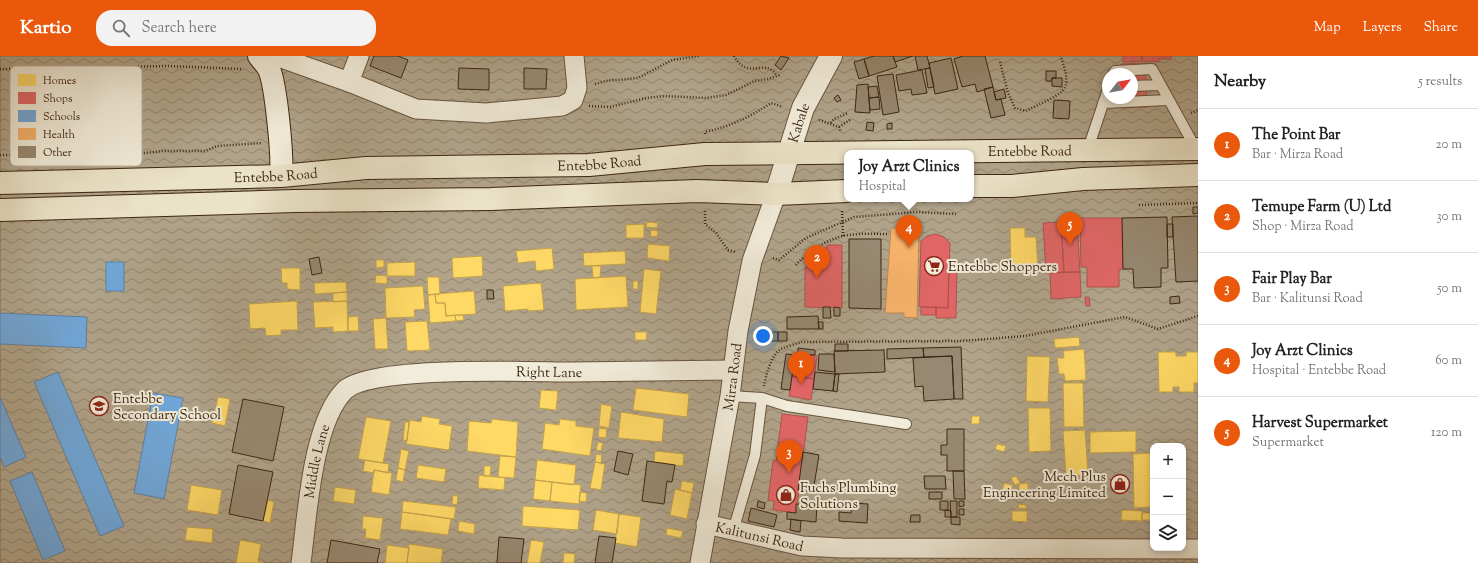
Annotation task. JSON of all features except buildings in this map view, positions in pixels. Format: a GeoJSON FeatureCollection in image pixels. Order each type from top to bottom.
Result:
{"type":"FeatureCollection","features":[{"type":"Feature","properties":{"kind":"highway","name":"Entebbe Road"},"geometry":{"type":"LineString","coordinates":[[974,151],[1197,149]]}},
{"type":"Feature","properties":{"kind":"highway","name":"Entebbe Road"},"geometry":{"type":"LineString","coordinates":[[0,183],[281,176],[366,168],[589,165],[704,154],[844,153]]}},
{"type":"Feature","properties":{"kind":"highway"},"geometry":{"type":"LineString","coordinates":[[974,186],[1012,186],[1083,179],[1198,175]]}},
{"type":"Feature","properties":{"kind":"highway","name":"Entebbe Road"},"geometry":{"type":"LineString","coordinates":[[0,210],[295,201],[491,199],[697,191],[776,194],[844,191]]}},
{"type":"Feature","properties":{"kind":"street"},"geometry":{"type":"LineString","coordinates":[[349,82],[359,56]]}},
{"type":"Feature","properties":{"kind":"street"},"geometry":{"type":"LineString","coordinates":[[281,176],[283,162],[268,60],[349,82],[416,109],[486,113],[562,106],[573,95],[574,56]]}},
{"type":"Feature","properties":{"kind":"street","name":"Kabale"},"geometry":{"type":"LineString","coordinates":[[776,194],[790,154],[803,108],[831,56]]}},
{"type":"Feature","properties":{"kind":"street","name":"Mirza Road"},"geometry":{"type":"LineString","coordinates":[[700,563],[730,396],[732,370],[754,254],[776,194]]}},
{"type":"Feature","properties":{"kind":"street","name":"Right Lane"},"geometry":{"type":"LineString","coordinates":[[367,380],[402,375],[470,371],[732,370]]}},
{"type":"Feature","properties":{"kind":"street","name":"Middle Lane"},"geometry":{"type":"LineString","coordinates":[[301,563],[314,458],[333,406],[346,389],[367,380]]}},
{"type":"Feature","properties":{"kind":"street","name":"Kalitunsi Road"},"geometry":{"type":"LineString","coordinates":[[706,524],[802,546],[1150,556],[1198,549]]}},
{"type":"Feature","properties":{"kind":"lane"},"geometry":{"type":"LineString","coordinates":[[1138,70],[1152,69],[1168,100],[1197,149]]}},
{"type":"Feature","properties":{"kind":"lane"},"geometry":{"type":"LineString","coordinates":[[1138,86],[1160,85]]}},
{"type":"Feature","properties":{"kind":"lane"},"geometry":{"type":"LineString","coordinates":[[1138,101],[1168,100]]}},
{"type":"Feature","properties":{"kind":"lane"},"geometry":{"type":"LineString","coordinates":[[1088,149],[1103,104]]}},
{"type":"Feature","properties":{"kind":"lane"},"geometry":{"type":"LineString","coordinates":[[730,396],[762,398],[787,406],[906,424]]}},
{"type":"Feature","properties":{"kind":"lane"},"geometry":{"type":"LineString","coordinates":[[730,530],[736,521],[755,455],[762,398]]}},
{"type":"Feature","properties":{"kind":"path"},"geometry":{"type":"LineString","coordinates":[[573,95],[605,80],[638,78],[672,60],[699,56]]}},
{"type":"Feature","properties":{"kind":"path"},"geometry":{"type":"LineString","coordinates":[[573,95],[590,106],[610,107],[646,98],[664,96],[706,98],[726,96],[755,80],[768,79],[778,75],[768,67],[746,68],[739,65],[734,56]]}},
{"type":"Feature","properties":{"kind":"path"},"geometry":{"type":"LineString","coordinates":[[1000,62],[1008,93],[1015,108],[1026,111],[1061,93],[1065,88],[1066,78],[1061,56]]}},
{"type":"Feature","properties":{"kind":"path"},"geometry":{"type":"LineString","coordinates":[[142,66],[268,60]]}},
{"type":"Feature","properties":{"kind":"path"},"geometry":{"type":"LineString","coordinates":[[0,69],[10,69]]}},
{"type":"Feature","properties":{"kind":"path"},"geometry":{"type":"LineString","coordinates":[[831,123],[838,117],[848,113]]}},
{"type":"Feature","properties":{"kind":"path"},"geometry":{"type":"LineString","coordinates":[[840,126],[851,119]]}},
{"type":"Feature","properties":{"kind":"path"},"geometry":{"type":"LineString","coordinates":[[142,153],[163,151],[205,151],[217,146],[280,142]]}},
{"type":"Feature","properties":{"kind":"path"},"geometry":{"type":"LineString","coordinates":[[0,155],[10,155]]}},
{"type":"Feature","properties":{"kind":"path"},"geometry":{"type":"LineString","coordinates":[[1139,205],[1198,202]]}},
{"type":"Feature","properties":{"kind":"path"},"geometry":{"type":"LineString","coordinates":[[843,236],[842,223],[854,217],[918,212],[956,214]]}},
{"type":"Feature","properties":{"kind":"path"},"geometry":{"type":"LineString","coordinates":[[796,265],[805,254],[843,236],[889,234]]}},
{"type":"Feature","properties":{"kind":"path"},"geometry":{"type":"LineString","coordinates":[[762,398],[766,375],[776,354],[781,349],[802,342],[962,341],[1025,336],[1125,317],[1158,329],[1198,316]]}},
{"type":"Feature","properties":{"kind":"water"},"geometry":{"type":"Polygon","coordinates":[[[0,56],[1198,56],[1198,563],[0,563],[0,56]]]}},
{"type":"Feature","properties":{"kind":"place","name":"Harvest Supermarket"},"geometry":{"type":"Point","coordinates":[1070,245]}},
{"type":"Feature","properties":{"kind":"place","name":"Joy Arzt Clinics"},"geometry":{"type":"Point","coordinates":[909,248]}},
{"type":"Feature","properties":{"kind":"place","name":"Entebbe Shoppers"},"geometry":{"type":"Point","coordinates":[934,266]}},
{"type":"Feature","properties":{"kind":"place","name":"Temupe Farm (U) Ltd"},"geometry":{"type":"Point","coordinates":[817,278]}},
{"type":"Feature","properties":{"kind":"place","name":"The Point Bar"},"geometry":{"type":"Point","coordinates":[801,384]}},
{"type":"Feature","properties":{"kind":"place","name":"Entebbe Secondary School"},"geometry":{"type":"Point","coordinates":[99,406]}},
{"type":"Feature","properties":{"kind":"place","name":"Fair Play Bar"},"geometry":{"type":"Point","coordinates":[789,473]}},
{"type":"Feature","properties":{"kind":"place","name":"Mech Plus Engineering Limited"},"geometry":{"type":"Point","coordinates":[1120,484]}},
{"type":"Feature","properties":{"kind":"place","name":"Fuchs Plumbing Solutions"},"geometry":{"type":"Point","coordinates":[786,495]}}]}
